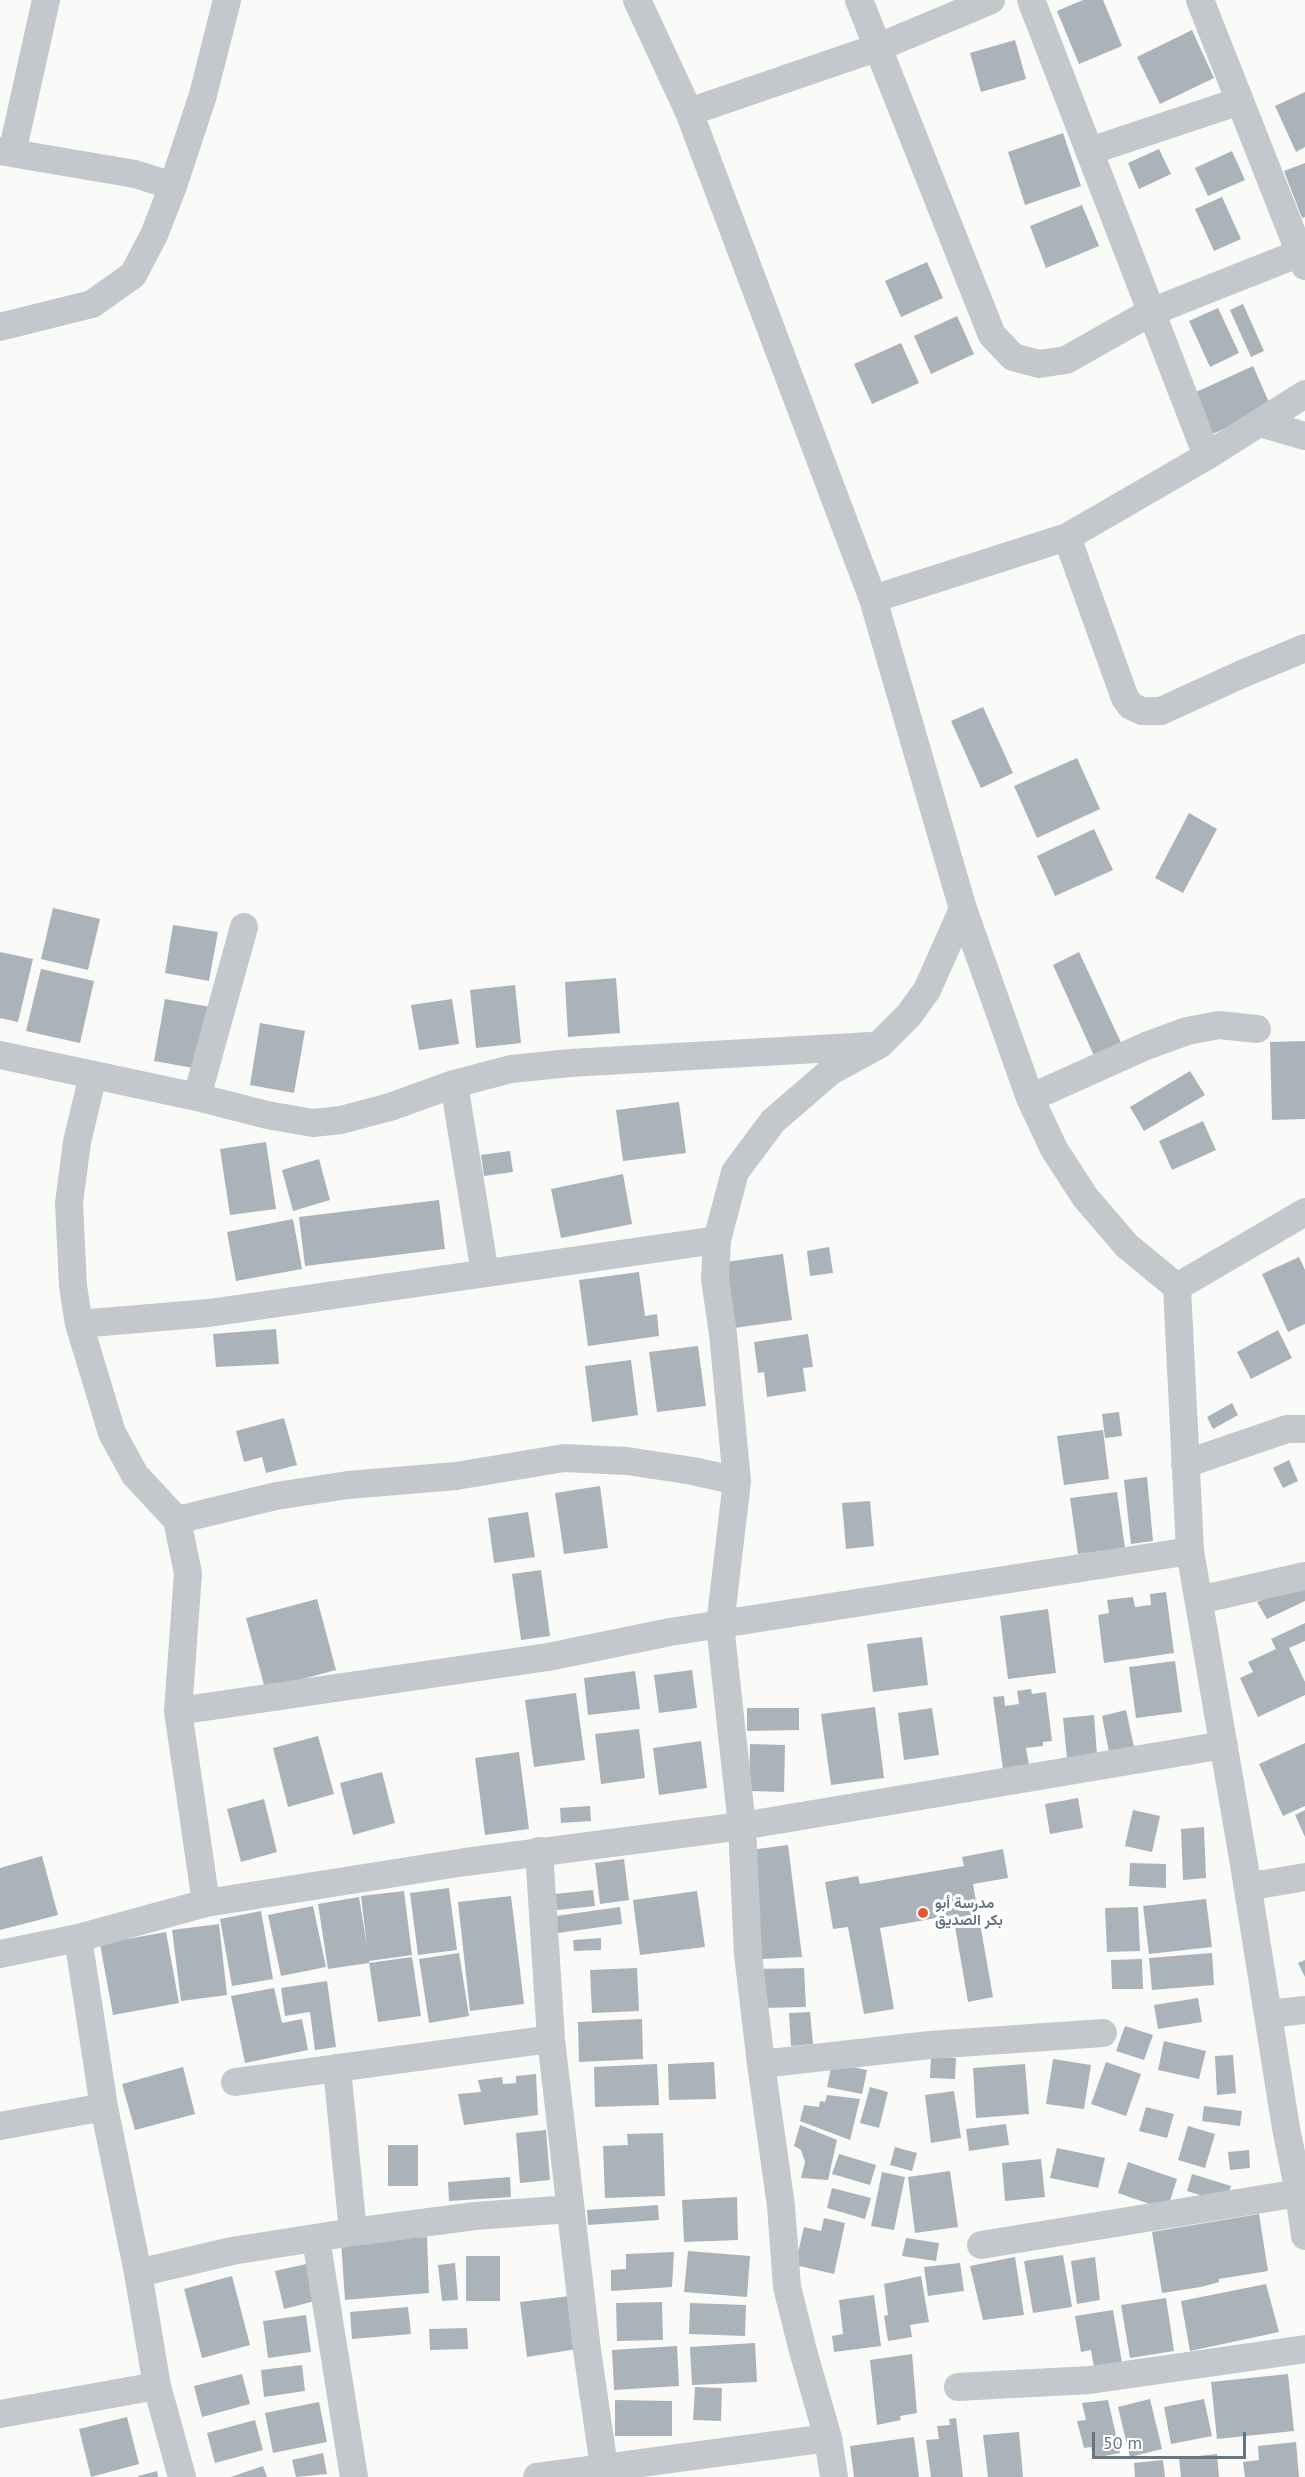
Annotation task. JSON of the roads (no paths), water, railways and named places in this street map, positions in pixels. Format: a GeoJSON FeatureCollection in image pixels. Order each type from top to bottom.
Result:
{"type":"FeatureCollection","features":[{"type":"Feature","properties":{"kind":"street"},"geometry":{"type":"LineString","coordinates":[[46,0],[6,152],[135,174],[173,186]]}},
{"type":"Feature","properties":{"kind":"street"},"geometry":{"type":"LineString","coordinates":[[0,327],[92,304],[133,275],[154,235],[173,186],[203,95],[227,0]]}},
{"type":"Feature","properties":{"kind":"street"},"geometry":{"type":"LineString","coordinates":[[637,0],[689,112],[873,599],[963,909],[1030,1098],[1053,1149],[1084,1197],[1127,1246],[1177,1287],[1190,1551],[1268,2014],[1299,2175],[1305,2235]]}},
{"type":"Feature","properties":{"kind":"street"},"geometry":{"type":"LineString","coordinates":[[860,0],[992,335],[1013,357],[1039,364],[1066,360],[1151,312],[1302,259],[1200,0]]}},
{"type":"Feature","properties":{"kind":"street"},"geometry":{"type":"LineString","coordinates":[[689,112],[879,47],[991,0]]}},
{"type":"Feature","properties":{"kind":"street"},"geometry":{"type":"LineString","coordinates":[[1031,0],[1207,456]]}},
{"type":"Feature","properties":{"kind":"street"},"geometry":{"type":"LineString","coordinates":[[1089,151],[1240,101]]}},
{"type":"Feature","properties":{"kind":"street"},"geometry":{"type":"LineString","coordinates":[[873,599],[1066,537],[1207,456],[1305,394]]}},
{"type":"Feature","properties":{"kind":"street"},"geometry":{"type":"LineString","coordinates":[[1260,423],[1305,436]]}},
{"type":"Feature","properties":{"kind":"street"},"geometry":{"type":"LineString","coordinates":[[1066,537],[1125,698],[1131,706],[1142,711],[1161,711],[1305,648]]}},
{"type":"Feature","properties":{"kind":"street"},"geometry":{"type":"LineString","coordinates":[[834,2477],[828,2438],[787,2287],[781,2206],[748,1954],[742,1826],[720,1625],[736,1481],[723,1334],[715,1279],[717,1240],[735,1172],[773,1121],[831,1071],[879,1045],[909,1016],[927,990],[963,909]]}},
{"type":"Feature","properties":{"kind":"street"},"geometry":{"type":"LineString","coordinates":[[197,1097],[244,927]]}},
{"type":"Feature","properties":{"kind":"street"},"geometry":{"type":"LineString","coordinates":[[1030,1098],[1146,1046],[1187,1031],[1219,1025],[1257,1029]]}},
{"type":"Feature","properties":{"kind":"street"},"geometry":{"type":"LineString","coordinates":[[0,1055],[313,1124],[341,1120],[390,1107],[454,1084],[512,1069],[879,1045]]}},
{"type":"Feature","properties":{"kind":"street"},"geometry":{"type":"LineString","coordinates":[[93,1075],[76,1142],[69,1203],[73,1286],[79,1324],[112,1432],[135,1475],[177,1520],[188,1573],[178,1711],[206,1903]]}},
{"type":"Feature","properties":{"kind":"street"},"geometry":{"type":"LineString","coordinates":[[454,1084],[485,1273]]}},
{"type":"Feature","properties":{"kind":"street"},"geometry":{"type":"LineString","coordinates":[[1177,1287],[1305,1212]]}},
{"type":"Feature","properties":{"kind":"street"},"geometry":{"type":"LineString","coordinates":[[79,1324],[209,1313],[717,1240]]}},
{"type":"Feature","properties":{"kind":"street"},"geometry":{"type":"LineString","coordinates":[[1185,1464],[1287,1429],[1305,1429]]}},
{"type":"Feature","properties":{"kind":"street"},"geometry":{"type":"LineString","coordinates":[[177,1520],[276,1496],[348,1485],[456,1476],[564,1458],[627,1461],[693,1471],[736,1481]]}},
{"type":"Feature","properties":{"kind":"street"},"geometry":{"type":"LineString","coordinates":[[178,1711],[548,1657],[670,1632],[1190,1551]]}},
{"type":"Feature","properties":{"kind":"street"},"geometry":{"type":"LineString","coordinates":[[1199,1600],[1305,1576]]}},
{"type":"Feature","properties":{"kind":"street"},"geometry":{"type":"LineString","coordinates":[[0,1954],[78,1938],[206,1903],[539,1851],[742,1826],[1224,1745]]}},
{"type":"Feature","properties":{"kind":"street"},"geometry":{"type":"LineString","coordinates":[[539,1851],[551,2039],[587,2350],[604,2467]]}},
{"type":"Feature","properties":{"kind":"street"},"geometry":{"type":"LineString","coordinates":[[1247,1884],[1264,1884],[1305,1877]]}},
{"type":"Feature","properties":{"kind":"street"},"geometry":{"type":"LineString","coordinates":[[78,1938],[104,2108],[138,2273],[158,2386],[182,2477]]}},
{"type":"Feature","properties":{"kind":"street"},"geometry":{"type":"LineString","coordinates":[[1268,2014],[1305,2010]]}},
{"type":"Feature","properties":{"kind":"street"},"geometry":{"type":"LineString","coordinates":[[761,2064],[930,2045],[1103,2032]]}},
{"type":"Feature","properties":{"kind":"street"},"geometry":{"type":"LineString","coordinates":[[235,2082],[551,2039]]}},
{"type":"Feature","properties":{"kind":"street"},"geometry":{"type":"LineString","coordinates":[[337,2068],[353,2232]]}},
{"type":"Feature","properties":{"kind":"street"},"geometry":{"type":"LineString","coordinates":[[0,2126],[104,2108]]}},
{"type":"Feature","properties":{"kind":"street"},"geometry":{"type":"LineString","coordinates":[[981,2245],[1299,2175]]}},
{"type":"Feature","properties":{"kind":"street"},"geometry":{"type":"LineString","coordinates":[[138,2273],[232,2251],[353,2232],[475,2216],[570,2209]]}},
{"type":"Feature","properties":{"kind":"street"},"geometry":{"type":"LineString","coordinates":[[316,2239],[354,2477]]}},
{"type":"Feature","properties":{"kind":"street"},"geometry":{"type":"LineString","coordinates":[[958,2387],[1090,2380],[1305,2349]]}},
{"type":"Feature","properties":{"kind":"street"},"geometry":{"type":"LineString","coordinates":[[1,2410],[158,2386]]}},
{"type":"Feature","properties":{"kind":"street"},"geometry":{"type":"LineString","coordinates":[[537,2477],[828,2438]]}},
{"type":"Feature","properties":{"kind":"place","name":"مدرسة أبو بكر الصديق"},"geometry":{"type":"Point","coordinates":[923,1913]}}]}
